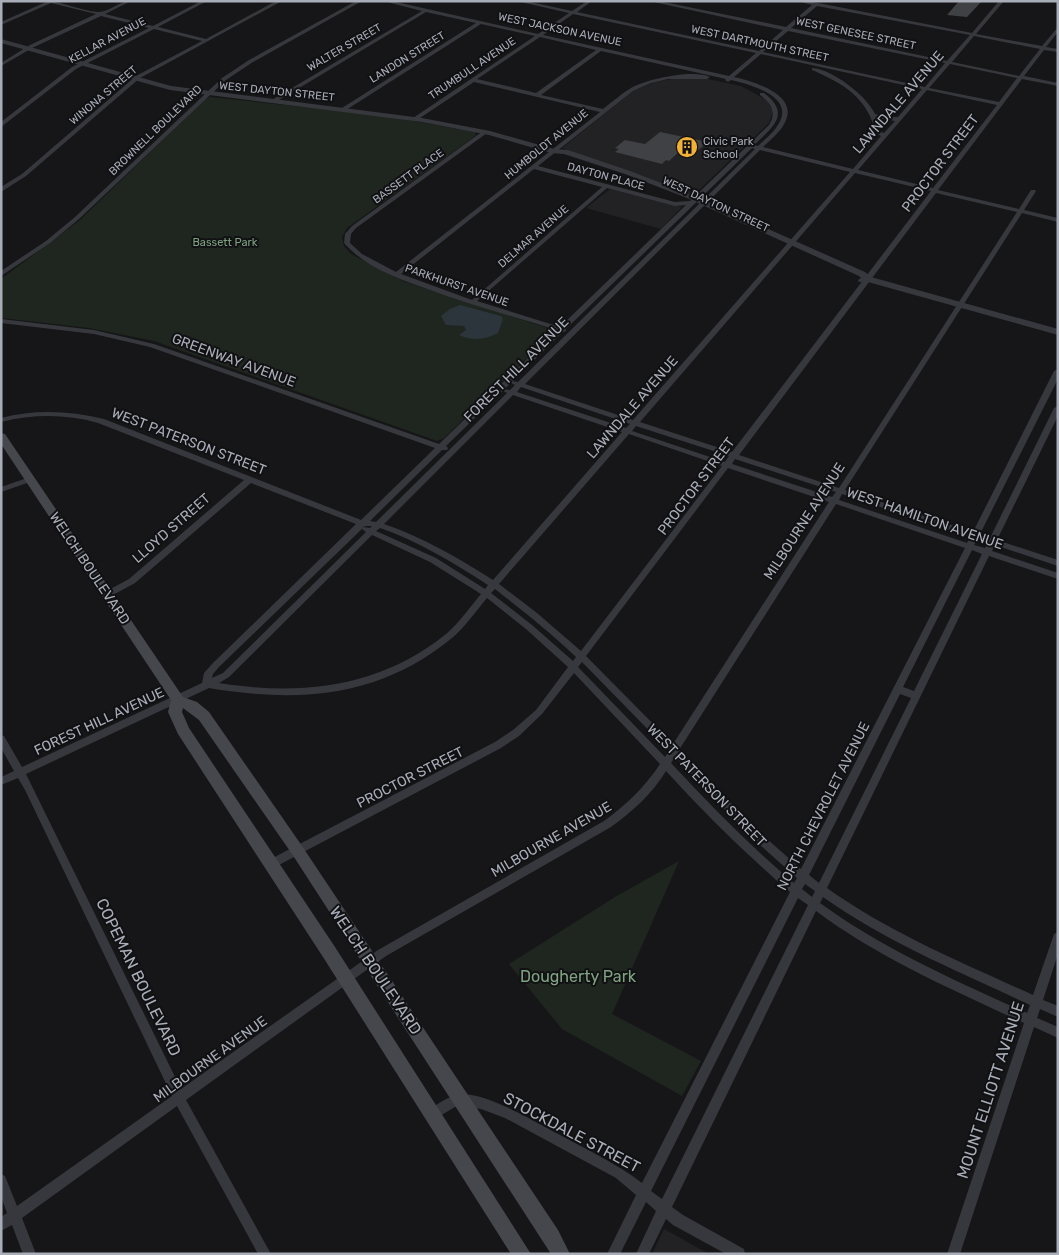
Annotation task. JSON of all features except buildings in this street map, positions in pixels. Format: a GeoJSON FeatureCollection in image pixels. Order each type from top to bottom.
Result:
{"type":"FeatureCollection","features":[{"type":"Feature","properties":{"kind":"main road","name":"WELCH BOULEVARD"},"geometry":{"type":"LineString","coordinates":[[1,436],[178,700],[192,706],[204,716],[296,850],[552,1236],[560,1254]]}},
{"type":"Feature","properties":{"kind":"main road","name":"WELCH BOULEVARD"},"geometry":{"type":"LineString","coordinates":[[178,700],[175,712],[179,723],[346,978],[522,1254]]}},
{"type":"Feature","properties":{"kind":"street"},"geometry":{"type":"LineString","coordinates":[[1,65],[27,49],[128,1]]}},
{"type":"Feature","properties":{"kind":"street","name":"KELLAR AVENUE"},"geometry":{"type":"LineString","coordinates":[[1,125],[57,80],[81,64],[205,1]]}},
{"type":"Feature","properties":{"kind":"street","name":"WINONA STREET"},"geometry":{"type":"LineString","coordinates":[[1,190],[24,175],[134,79],[280,1]]}},
{"type":"Feature","properties":{"kind":"street","name":"BROWNELL BOULEVARD"},"geometry":{"type":"LineString","coordinates":[[1,274],[72,223],[207,94],[246,64],[360,1]]}},
{"type":"Feature","properties":{"kind":"street","name":"WEST JACKSON AVENUE"},"geometry":{"type":"LineString","coordinates":[[385,1],[600,48],[729,79]]}},
{"type":"Feature","properties":{"kind":"street","name":"WEST DARTMOUTH STREET"},"geometry":{"type":"LineString","coordinates":[[518,1],[999,104]]}},
{"type":"Feature","properties":{"kind":"street","name":"TRUMBULL AVENUE"},"geometry":{"type":"LineString","coordinates":[[415,119],[590,1]]}},
{"type":"Feature","properties":{"kind":"street","name":"WEST GENESEE STREET"},"geometry":{"type":"LineString","coordinates":[[651,1],[1058,85]]}},
{"type":"Feature","properties":{"kind":"street"},"geometry":{"type":"LineString","coordinates":[[800,1],[1058,52]]}},
{"type":"Feature","properties":{"kind":"street","name":"LAWNDALE AVENUE"},"geometry":{"type":"LineString","coordinates":[[206,684],[258,692],[287,694],[331,689],[368,680],[403,667],[430,650],[456,629],[1002,1]]}},
{"type":"Feature","properties":{"kind":"street"},"geometry":{"type":"LineString","coordinates":[[1,24],[50,2],[206,40]]}},
{"type":"Feature","properties":{"kind":"street"},"geometry":{"type":"LineString","coordinates":[[833,8],[842,3]]}},
{"type":"Feature","properties":{"kind":"street"},"geometry":{"type":"LineString","coordinates":[[729,79],[816,4]]}},
{"type":"Feature","properties":{"kind":"street","name":"WALTER STREET"},"geometry":{"type":"LineString","coordinates":[[272,102],[426,10]]}},
{"type":"Feature","properties":{"kind":"street","name":"LANDON STREET"},"geometry":{"type":"LineString","coordinates":[[344,109],[481,22]]}},
{"type":"Feature","properties":{"kind":"street","name":"PROCTOR STREET"},"geometry":{"type":"LineString","coordinates":[[271,864],[504,741],[539,712],[582,658],[1058,28]]}},
{"type":"Feature","properties":{"kind":"street","name":"WEST DAYTON STREET"},"geometry":{"type":"LineString","coordinates":[[1,41],[134,79],[207,94],[415,119],[485,132],[554,150],[558,154],[619,172],[692,201],[851,277],[868,279],[959,306],[1058,332]]}},
{"type":"Feature","properties":{"kind":"street"},"geometry":{"type":"LineString","coordinates":[[537,95],[600,48]]}},
{"type":"Feature","properties":{"kind":"street"},"geometry":{"type":"LineString","coordinates":[[811,64],[810,67],[837,80],[862,98],[875,116],[879,133],[885,136]]}},
{"type":"Feature","properties":{"kind":"street"},"geometry":{"type":"LineString","coordinates":[[681,77],[687,72],[682,67]]}},
{"type":"Feature","properties":{"kind":"street"},"geometry":{"type":"LineString","coordinates":[[837,80],[842,74],[853,73]]}},
{"type":"Feature","properties":{"kind":"street","name":"HUMBOLDT AVENUE"},"geometry":{"type":"LineString","coordinates":[[396,275],[628,91],[641,85],[681,77],[729,79]]}},
{"type":"Feature","properties":{"kind":"street","name":"FOREST HILL AVENUE"},"geometry":{"type":"LineString","coordinates":[[206,684],[209,673],[216,665],[773,124],[776,110],[772,101],[760,92],[729,79]]}},
{"type":"Feature","properties":{"kind":"street","name":"FOREST HILL AVENUE"},"geometry":{"type":"LineString","coordinates":[[1,781],[178,700],[229,671],[782,125],[785,110],[780,100],[769,92],[750,83],[729,79]]}},
{"type":"Feature","properties":{"kind":"street"},"geometry":{"type":"LineString","coordinates":[[473,80],[603,111]]}},
{"type":"Feature","properties":{"kind":"street"},"geometry":{"type":"LineString","coordinates":[[875,116],[887,119],[900,119]]}},
{"type":"Feature","properties":{"kind":"street","name":"BASSETT PLACE"},"geometry":{"type":"LineString","coordinates":[[346,238],[350,231],[358,224],[485,132]]}},
{"type":"Feature","properties":{"kind":"street"},"geometry":{"type":"LineString","coordinates":[[750,146],[1058,220]]}},
{"type":"Feature","properties":{"kind":"street"},"geometry":{"type":"LineString","coordinates":[[732,164],[741,166]]}},
{"type":"Feature","properties":{"kind":"street","name":"DAYTON PLACE"},"geometry":{"type":"LineString","coordinates":[[534,167],[675,204],[692,201]]}},
{"type":"Feature","properties":{"kind":"street","name":"DELMAR AVENUE"},"geometry":{"type":"LineString","coordinates":[[474,302],[606,186]]}},
{"type":"Feature","properties":{"kind":"street","name":"MILBOURNE AVENUE"},"geometry":{"type":"LineString","coordinates":[[1,1225],[370,961],[618,817],[647,790],[1033,192]]}},
{"type":"Feature","properties":{"kind":"street"},"geometry":{"type":"LineString","coordinates":[[668,225],[678,228]]}},
{"type":"Feature","properties":{"kind":"street","name":"PARKHURST AVENUE"},"geometry":{"type":"LineString","coordinates":[[346,238],[348,246],[356,254],[396,275],[474,302],[572,332]]}},
{"type":"Feature","properties":{"kind":"street"},"geometry":{"type":"LineString","coordinates":[[629,263],[640,266]]}},
{"type":"Feature","properties":{"kind":"street","name":"GREENWAY AVENUE"},"geometry":{"type":"LineString","coordinates":[[1,321],[94,332],[158,346],[452,451]]}},
{"type":"Feature","properties":{"kind":"street","name":"NORTH CHEVROLET AVENUE"},"geometry":{"type":"LineString","coordinates":[[613,1254],[1058,371]]}},
{"type":"Feature","properties":{"kind":"street","name":"WEST HAMILTON AVENUE"},"geometry":{"type":"LineString","coordinates":[[508,381],[1058,563]]}},
{"type":"Feature","properties":{"kind":"street","name":"WEST HAMILTON AVENUE"},"geometry":{"type":"LineString","coordinates":[[500,389],[1058,576]]}},
{"type":"Feature","properties":{"kind":"street"},"geometry":{"type":"LineString","coordinates":[[642,1254],[1058,408]]}},
{"type":"Feature","properties":{"kind":"street","name":"WEST PATERSON STREET"},"geometry":{"type":"LineString","coordinates":[[1,420],[40,414],[65,414],[94,419],[362,523],[364,528],[374,528],[437,550],[494,585],[544,623],[582,658],[757,837],[803,876],[866,919],[910,944],[1058,1012]]}},
{"type":"Feature","properties":{"kind":"street"},"geometry":{"type":"LineString","coordinates":[[1028,429],[1045,434]]}},
{"type":"Feature","properties":{"kind":"street"},"geometry":{"type":"LineString","coordinates":[[1,490],[30,479]]}},
{"type":"Feature","properties":{"kind":"street","name":"LLOYD STREET"},"geometry":{"type":"LineString","coordinates":[[108,594],[132,581],[250,479]]}},
{"type":"Feature","properties":{"kind":"street","name":"WEST PATERSON STREET"},"geometry":{"type":"LineString","coordinates":[[374,528],[440,564],[487,594],[527,625],[574,668],[750,851],[795,890],[855,932],[902,960],[1058,1032]]}},
{"type":"Feature","properties":{"kind":"street"},"geometry":{"type":"LineString","coordinates":[[898,689],[916,696]]}},
{"type":"Feature","properties":{"kind":"street","name":"COPEMAN BOULEVARD"},"geometry":{"type":"LineString","coordinates":[[1,739],[20,772],[179,1097],[265,1254]]}},
{"type":"Feature","properties":{"kind":"street","name":"MOUNT ELLIOTT AVENUE"},"geometry":{"type":"LineString","coordinates":[[953,1254],[1058,937]]}},
{"type":"Feature","properties":{"kind":"street"},"geometry":{"type":"LineString","coordinates":[[432,1114],[453,1102],[462,1100]]}},
{"type":"Feature","properties":{"kind":"street","name":"STOCKDALE STREET"},"geometry":{"type":"LineString","coordinates":[[462,1100],[481,1103],[522,1120],[620,1174],[683,1223],[739,1254]]}},
{"type":"Feature","properties":{"kind":"street"},"geometry":{"type":"LineString","coordinates":[[1,1180],[30,1254]]}},
{"type":"Feature","properties":{"kind":"shaded area"},"geometry":{"type":"Polygon","coordinates":[[[678,78],[708,79],[741,86],[767,100],[773,111],[769,123],[695,194],[691,195],[562,148],[633,91],[655,82],[678,78]]]}},
{"type":"Feature","properties":{"kind":"shaded area"},"geometry":{"type":"Polygon","coordinates":[[[610,189],[682,207],[661,229],[586,208],[610,189]]]}},
{"type":"Feature","properties":{"kind":"shaded area"},"geometry":{"type":"Polygon","coordinates":[[[460,305],[501,316],[503,319],[498,333],[478,339],[459,335],[466,330],[464,326],[446,325],[441,316],[450,309],[460,305]]]}},
{"type":"Feature","properties":{"kind":"shaded area"},"geometry":{"type":"Polygon","coordinates":[[[664,1229],[709,1254],[652,1254],[664,1229]]]}},
{"type":"Feature","properties":{"kind":"green space","name":"Bassett Park"},"geometry":{"type":"Polygon","coordinates":[[[210,97],[380,115],[475,132],[476,135],[470,140],[347,228],[342,237],[344,246],[351,254],[405,282],[551,329],[552,334],[444,438],[437,441],[154,341],[89,328],[1,318],[1,279],[80,220],[205,99],[210,97]]]}},
{"type":"Feature","properties":{"kind":"green space","name":"Dougherty Park"},"geometry":{"type":"Polygon","coordinates":[[[679,861],[612,1014],[701,1061],[682,1096],[562,1029],[509,964],[615,897],[679,861]]]}},
{"type":"Feature","properties":{"kind":"place","name":"Civic Park School"},"geometry":{"type":"Point","coordinates":[687,147]}}]}
